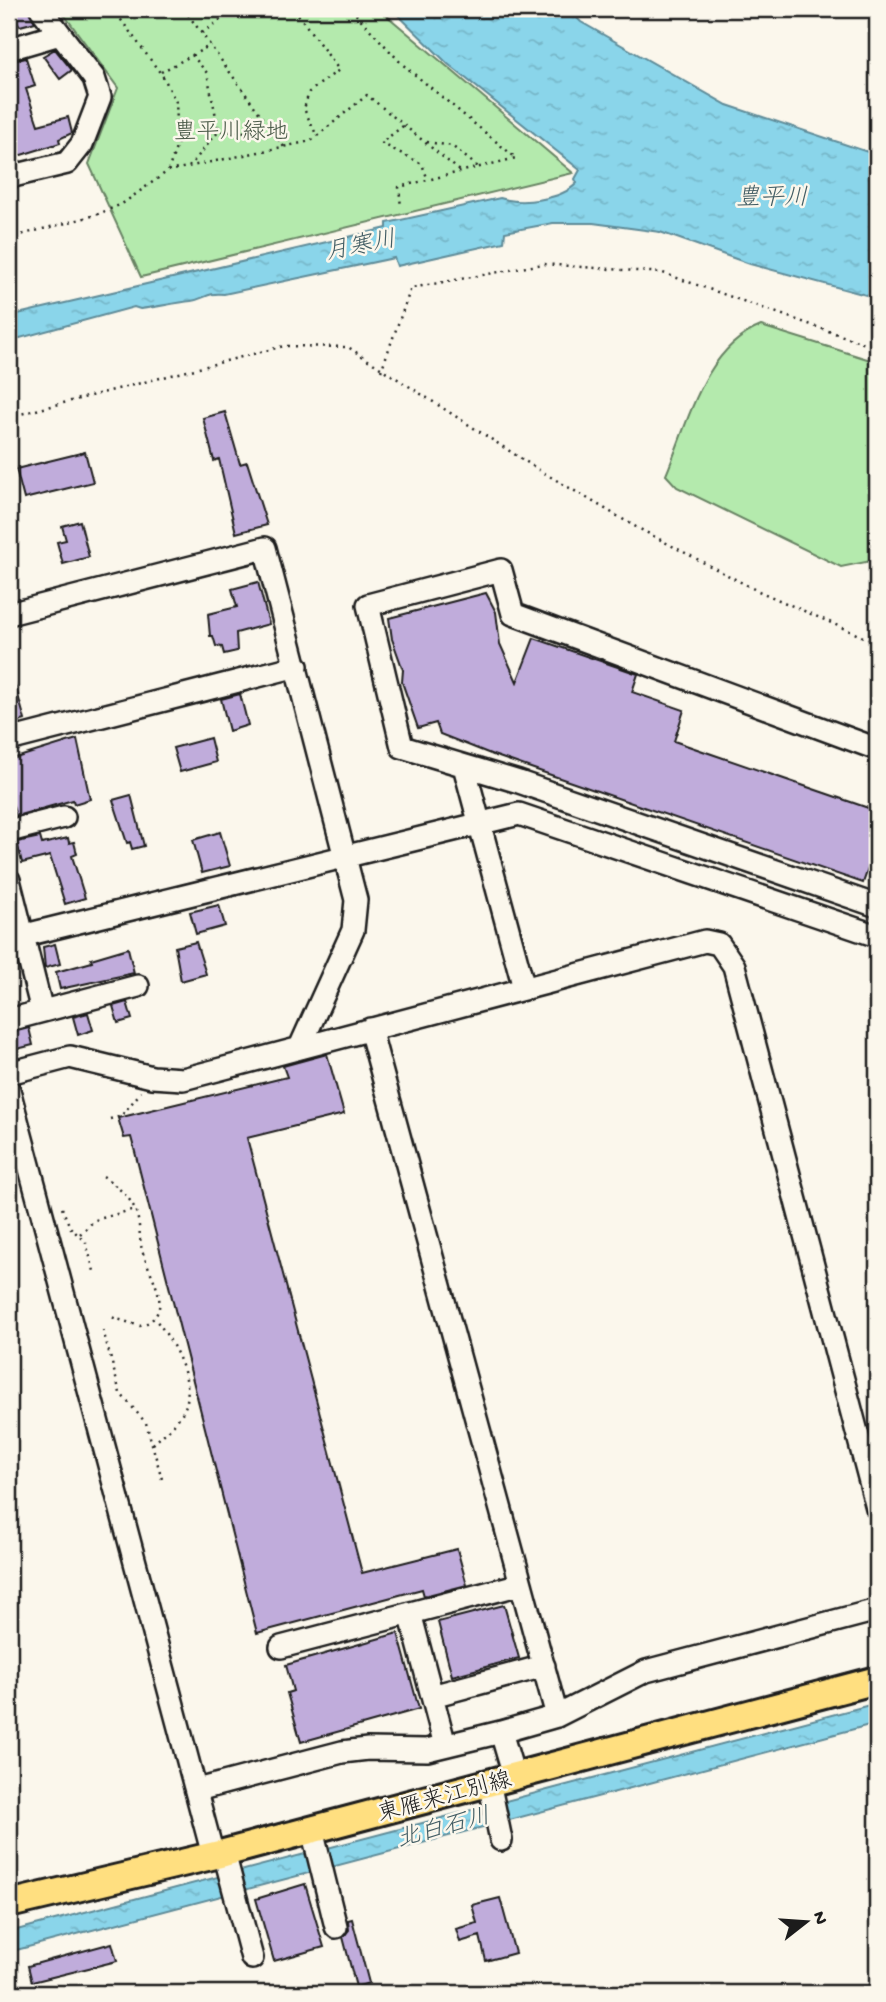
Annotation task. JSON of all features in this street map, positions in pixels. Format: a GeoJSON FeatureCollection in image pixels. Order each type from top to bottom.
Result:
{"type":"FeatureCollection","features":[{"type":"Feature","properties":{"kind":"main road","name":"東雁来江別線"},"geometry":{"type":"LineString","coordinates":[[9,1904],[222,1858],[499,1785],[877,1680]]}},
{"type":"Feature","properties":{"kind":"street"},"geometry":{"type":"LineString","coordinates":[[9,177],[67,163],[82,144],[100,97],[94,78],[41,9]]}},
{"type":"Feature","properties":{"kind":"street"},"geometry":{"type":"LineString","coordinates":[[9,49],[60,34]]}},
{"type":"Feature","properties":{"kind":"street"},"geometry":{"type":"LineString","coordinates":[[9,614],[265,548],[356,900],[353,930],[300,1047]]}},
{"type":"Feature","properties":{"kind":"street"},"geometry":{"type":"LineString","coordinates":[[877,749],[513,614],[501,570],[368,605],[402,747],[464,765],[877,906]]}},
{"type":"Feature","properties":{"kind":"street"},"geometry":{"type":"LineString","coordinates":[[9,740],[297,666]]}},
{"type":"Feature","properties":{"kind":"street"},"geometry":{"type":"LineString","coordinates":[[464,765],[524,988]]}},
{"type":"Feature","properties":{"kind":"street"},"geometry":{"type":"LineString","coordinates":[[16,937],[519,814],[877,935]]}},
{"type":"Feature","properties":{"kind":"street"},"geometry":{"type":"LineString","coordinates":[[9,831],[64,817]]}},
{"type":"Feature","properties":{"kind":"street"},"geometry":{"type":"LineString","coordinates":[[9,880],[16,937],[43,1011]]}},
{"type":"Feature","properties":{"kind":"street"},"geometry":{"type":"LineString","coordinates":[[9,1073],[70,1057],[145,1076],[183,1079],[705,941],[726,950],[734,966],[877,1508]]}},
{"type":"Feature","properties":{"kind":"street"},"geometry":{"type":"LineString","coordinates":[[9,1020],[138,986]]}},
{"type":"Feature","properties":{"kind":"street"},"geometry":{"type":"LineString","coordinates":[[370,1029],[557,1716]]}},
{"type":"Feature","properties":{"kind":"street"},"geometry":{"type":"LineString","coordinates":[[9,1090],[197,1790],[238,1903],[252,1958]]}},
{"type":"Feature","properties":{"kind":"street"},"geometry":{"type":"LineString","coordinates":[[281,1647],[521,1584]]}},
{"type":"Feature","properties":{"kind":"street"},"geometry":{"type":"LineString","coordinates":[[197,1790],[342,1752],[368,1749],[427,1750],[501,1732],[557,1716],[646,1671],[877,1610]]}},
{"type":"Feature","properties":{"kind":"street"},"geometry":{"type":"LineString","coordinates":[[410,1613],[446,1745]]}},
{"type":"Feature","properties":{"kind":"street"},"geometry":{"type":"LineString","coordinates":[[432,1696],[544,1666]]}},
{"type":"Feature","properties":{"kind":"street"},"geometry":{"type":"LineString","coordinates":[[501,1732],[501,1835]]}},
{"type":"Feature","properties":{"kind":"street"},"geometry":{"type":"LineString","coordinates":[[313,1834],[336,1927]]}},
{"type":"Feature","properties":{"kind":"path"},"geometry":{"type":"LineString","coordinates":[[113,9],[160,73],[176,102],[177,142],[168,171]]}},
{"type":"Feature","properties":{"kind":"path"},"geometry":{"type":"LineString","coordinates":[[184,9],[284,147]]}},
{"type":"Feature","properties":{"kind":"path"},"geometry":{"type":"LineString","coordinates":[[202,33],[235,9]]}},
{"type":"Feature","properties":{"kind":"path"},"geometry":{"type":"LineString","coordinates":[[294,9],[338,70],[309,92],[304,109],[316,135]]}},
{"type":"Feature","properties":{"kind":"path"},"geometry":{"type":"LineString","coordinates":[[351,9],[402,64],[516,158],[399,187],[401,207]]}},
{"type":"Feature","properties":{"kind":"path"},"geometry":{"type":"LineString","coordinates":[[160,73],[211,45]]}},
{"type":"Feature","properties":{"kind":"path"},"geometry":{"type":"LineString","coordinates":[[192,55],[207,73],[219,131]]}},
{"type":"Feature","properties":{"kind":"path"},"geometry":{"type":"LineString","coordinates":[[9,238],[96,215],[122,204],[168,171],[311,141],[367,95],[461,172]]}},
{"type":"Feature","properties":{"kind":"path"},"geometry":{"type":"LineString","coordinates":[[404,125],[381,143],[422,164],[428,180]]}},
{"type":"Feature","properties":{"kind":"path"},"geometry":{"type":"LineString","coordinates":[[219,131],[274,133]]}},
{"type":"Feature","properties":{"kind":"path"},"geometry":{"type":"LineString","coordinates":[[189,167],[219,131]]}},
{"type":"Feature","properties":{"kind":"path"},"geometry":{"type":"LineString","coordinates":[[425,142],[452,146],[478,167]]}},
{"type":"Feature","properties":{"kind":"path"},"geometry":{"type":"LineString","coordinates":[[381,371],[411,288],[543,264],[663,273],[877,348]]}},
{"type":"Feature","properties":{"kind":"path"},"geometry":{"type":"LineString","coordinates":[[9,417],[284,346],[348,347],[381,371],[539,470],[636,527],[754,589],[877,643]]}},
{"type":"Feature","properties":{"kind":"path"},"geometry":{"type":"LineString","coordinates":[[110,1119],[121,1116],[141,1095],[145,1076]]}},
{"type":"Feature","properties":{"kind":"path"},"geometry":{"type":"LineString","coordinates":[[103,1176],[126,1195],[135,1209],[141,1246],[160,1299],[160,1307],[154,1318],[140,1326],[111,1317]]}},
{"type":"Feature","properties":{"kind":"path"},"geometry":{"type":"LineString","coordinates":[[62,1208],[70,1227],[90,1249],[94,1271]]}},
{"type":"Feature","properties":{"kind":"path"},"geometry":{"type":"LineString","coordinates":[[79,1236],[89,1222],[135,1209]]}},
{"type":"Feature","properties":{"kind":"path"},"geometry":{"type":"LineString","coordinates":[[153,1444],[177,1420],[187,1397],[174,1345],[154,1318]]}},
{"type":"Feature","properties":{"kind":"path"},"geometry":{"type":"LineString","coordinates":[[103,1330],[120,1393],[146,1423],[162,1479]]}},
{"type":"Feature","properties":{"kind":"green space","name":"豊平川緑地"},"geometry":{"type":"Polygon","coordinates":[[[60,9],[379,9],[573,173],[141,277],[89,164],[118,88],[60,9]]]}},
{"type":"Feature","properties":{"kind":"green space"},"geometry":{"type":"Polygon","coordinates":[[[761,326],[877,362],[876,560],[841,567],[677,487],[666,475],[700,389],[712,369],[725,351],[741,337],[761,326]]]}},
{"type":"Feature","properties":{"kind":"water","name":"豊平川"},"geometry":{"type":"Polygon","coordinates":[[[392,9],[568,9],[581,22],[727,105],[877,155],[877,298],[750,264],[660,232],[593,223],[553,223],[505,232],[504,242],[397,266],[394,258],[191,301],[140,309],[134,307],[9,341],[9,316],[387,228],[387,223],[500,198],[540,200],[561,194],[577,183],[575,179],[580,170],[448,64],[392,9]]]}},
{"type":"Feature","properties":{"kind":"water","name":"北白石川"},"geometry":{"type":"Polygon","coordinates":[[[877,1703],[877,1723],[9,1952],[9,1932],[877,1703]]]}},
{"type":"Feature","properties":{"kind":"building"},"geometry":{"type":"Polygon","coordinates":[[[9,9],[28,9],[35,22],[20,26],[9,9]]]}},
{"type":"Feature","properties":{"kind":"building"},"geometry":{"type":"Polygon","coordinates":[[[55,49],[72,70],[60,79],[43,56],[55,49]]]}},
{"type":"Feature","properties":{"kind":"building"},"geometry":{"type":"Polygon","coordinates":[[[26,58],[35,86],[26,89],[38,125],[68,117],[72,133],[59,139],[60,143],[18,156],[11,134],[18,132],[9,100],[9,62],[26,58]]]}},
{"type":"Feature","properties":{"kind":"building"},"geometry":{"type":"Polygon","coordinates":[[[225,412],[240,464],[247,462],[267,525],[236,533],[219,459],[214,461],[203,418],[225,412]]]}},
{"type":"Feature","properties":{"kind":"building"},"geometry":{"type":"Polygon","coordinates":[[[85,452],[93,482],[24,499],[16,469],[85,452]]]}},
{"type":"Feature","properties":{"kind":"building"},"geometry":{"type":"Polygon","coordinates":[[[80,521],[89,557],[63,564],[57,542],[66,540],[62,526],[80,521]]]}},
{"type":"Feature","properties":{"kind":"building"},"geometry":{"type":"Polygon","coordinates":[[[258,582],[269,624],[236,633],[237,651],[224,654],[222,647],[216,646],[213,636],[210,636],[208,614],[237,607],[232,589],[258,582]]]}},
{"type":"Feature","properties":{"kind":"building"},"geometry":{"type":"Polygon","coordinates":[[[486,593],[496,612],[500,644],[517,682],[534,638],[638,674],[632,692],[684,710],[674,741],[877,811],[877,843],[863,883],[493,755],[440,734],[436,723],[418,728],[402,682],[403,670],[392,639],[389,618],[486,593]]]}},
{"type":"Feature","properties":{"kind":"building"},"geometry":{"type":"Polygon","coordinates":[[[9,674],[12,674],[25,720],[9,725],[9,674]]]}},
{"type":"Feature","properties":{"kind":"building"},"geometry":{"type":"Polygon","coordinates":[[[240,694],[248,725],[229,731],[221,699],[240,694]]]}},
{"type":"Feature","properties":{"kind":"building"},"geometry":{"type":"Polygon","coordinates":[[[210,738],[216,762],[180,772],[173,748],[210,738]]]}},
{"type":"Feature","properties":{"kind":"building"},"geometry":{"type":"Polygon","coordinates":[[[77,739],[90,799],[74,804],[73,800],[16,816],[11,800],[9,801],[9,760],[77,739]]]}},
{"type":"Feature","properties":{"kind":"building"},"geometry":{"type":"Polygon","coordinates":[[[131,795],[144,846],[132,849],[130,842],[127,843],[113,800],[131,795]]]}},
{"type":"Feature","properties":{"kind":"building"},"geometry":{"type":"Polygon","coordinates":[[[220,832],[230,866],[202,873],[193,840],[220,832]]]}},
{"type":"Feature","properties":{"kind":"building"},"geometry":{"type":"Polygon","coordinates":[[[40,837],[42,844],[68,838],[69,843],[74,842],[77,854],[72,856],[85,898],[65,904],[50,856],[22,863],[17,842],[40,837]]]}},
{"type":"Feature","properties":{"kind":"building"},"geometry":{"type":"Polygon","coordinates":[[[219,905],[225,926],[196,934],[190,912],[219,905]]]}},
{"type":"Feature","properties":{"kind":"building"},"geometry":{"type":"Polygon","coordinates":[[[196,942],[206,974],[181,981],[175,947],[196,942]]]}},
{"type":"Feature","properties":{"kind":"building"},"geometry":{"type":"Polygon","coordinates":[[[55,944],[60,964],[45,968],[43,947],[55,944]]]}},
{"type":"Feature","properties":{"kind":"building"},"geometry":{"type":"Polygon","coordinates":[[[128,948],[134,973],[60,989],[56,972],[128,948]]]}},
{"type":"Feature","properties":{"kind":"building"},"geometry":{"type":"Polygon","coordinates":[[[127,1002],[132,1019],[118,1023],[113,1006],[127,1002]]]}},
{"type":"Feature","properties":{"kind":"building"},"geometry":{"type":"Polygon","coordinates":[[[88,1013],[93,1030],[78,1035],[73,1017],[88,1013]]]}},
{"type":"Feature","properties":{"kind":"building"},"geometry":{"type":"Polygon","coordinates":[[[29,1028],[33,1045],[9,1051],[9,1033],[29,1028]]]}},
{"type":"Feature","properties":{"kind":"building"},"geometry":{"type":"Polygon","coordinates":[[[327,1054],[344,1114],[247,1138],[362,1573],[457,1549],[467,1585],[424,1596],[422,1589],[257,1633],[131,1137],[124,1138],[118,1118],[287,1077],[283,1066],[327,1054]]]}},
{"type":"Feature","properties":{"kind":"building"},"geometry":{"type":"Polygon","coordinates":[[[504,1605],[519,1658],[452,1676],[438,1622],[504,1605]]]}},
{"type":"Feature","properties":{"kind":"building"},"geometry":{"type":"Polygon","coordinates":[[[398,1633],[419,1709],[301,1742],[287,1693],[293,1691],[286,1665],[398,1633]]]}},
{"type":"Feature","properties":{"kind":"building"},"geometry":{"type":"Polygon","coordinates":[[[305,1884],[324,1947],[274,1961],[256,1899],[305,1884]]]}},
{"type":"Feature","properties":{"kind":"building"},"geometry":{"type":"Polygon","coordinates":[[[500,1898],[515,1953],[486,1961],[480,1936],[460,1942],[456,1929],[477,1923],[472,1905],[500,1898]]]}},
{"type":"Feature","properties":{"kind":"building"},"geometry":{"type":"Polygon","coordinates":[[[352,1919],[369,1983],[356,1987],[343,1937],[349,1930],[348,1920],[352,1919]]]}},
{"type":"Feature","properties":{"kind":"building"},"geometry":{"type":"Polygon","coordinates":[[[112,1943],[117,1961],[32,1982],[28,1966],[112,1943]]]}},
{"type":"Feature","properties":{"kind":"water label","name":"月寒川"},"geometry":{"type":"Point","coordinates":[360,244]}}]}
